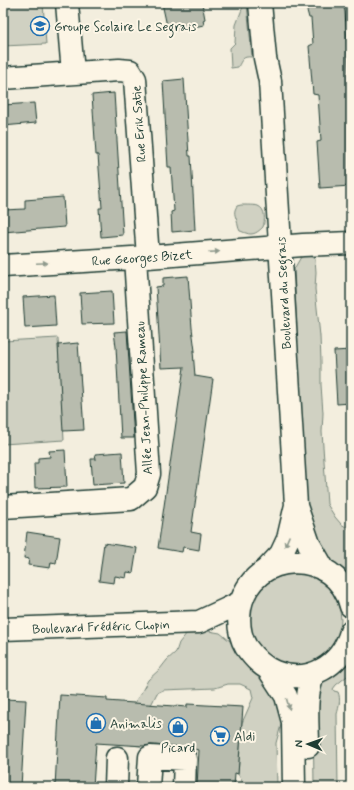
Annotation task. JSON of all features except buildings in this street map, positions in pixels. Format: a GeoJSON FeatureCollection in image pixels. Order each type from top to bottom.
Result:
{"type":"FeatureCollection","features":[{"type":"Feature","properties":{"kind":"street"},"geometry":{"type":"LineString","coordinates":[[67,3],[73,73]]}},
{"type":"Feature","properties":{"kind":"street","name":"Boulevard du Segrais"},"geometry":{"type":"LineString","coordinates":[[260,3],[265,58],[270,81],[296,505],[309,544],[324,570]]}},
{"type":"Feature","properties":{"kind":"street","name":"Boulevard du Segrais"},"geometry":{"type":"LineString","coordinates":[[269,3],[274,57],[270,81]]}},
{"type":"Feature","properties":{"kind":"street","name":"Rue Erik Satie"},"geometry":{"type":"LineString","coordinates":[[3,78],[119,70],[130,71],[135,79],[142,257]]}},
{"type":"Feature","properties":{"kind":"street","name":"Rue Georges Bizet"},"geometry":{"type":"LineString","coordinates":[[3,266],[351,243]]}},
{"type":"Feature","properties":{"kind":"street","name":"Allée Jean-Philippe Rameau"},"geometry":{"type":"LineString","coordinates":[[3,507],[131,499],[145,487],[149,474],[142,257]]}},
{"type":"Feature","properties":{"kind":"street","name":"Boulevard du Segrais"},"geometry":{"type":"LineString","coordinates":[[241,602],[247,589],[255,579],[281,554],[288,539],[296,505]]}},
{"type":"Feature","properties":{"kind":"street"},"geometry":{"type":"LineString","coordinates":[[266,570],[280,564],[295,562],[310,564],[324,570],[339,582],[350,601]]}},
{"type":"Feature","properties":{"kind":"street"},"geometry":{"type":"LineString","coordinates":[[241,602],[239,628],[243,641],[253,658],[269,670],[283,675],[299,676],[314,674],[328,667],[340,656],[350,639]]}},
{"type":"Feature","properties":{"kind":"street","name":"Boulevard Frédéric Chopin"},"geometry":{"type":"LineString","coordinates":[[3,629],[199,622],[227,610],[241,602]]}},
{"type":"Feature","properties":{"kind":"street","name":"Boulevard Frédéric Chopin"},"geometry":{"type":"LineString","coordinates":[[199,622],[224,631],[243,641]]}},
{"type":"Feature","properties":{"kind":"street"},"geometry":{"type":"LineString","coordinates":[[269,670],[286,696],[293,722],[294,787]]}},
{"type":"Feature","properties":{"kind":"street"},"geometry":{"type":"LineString","coordinates":[[309,787],[308,694],[310,681],[314,674]]}},
{"type":"Feature","properties":{"kind":"street"},"geometry":{"type":"LineString","coordinates":[[148,787],[150,757],[185,759],[184,787]]}},
{"type":"Feature","properties":{"kind":"street"},"geometry":{"type":"LineString","coordinates":[[116,787],[117,758]]}},
{"type":"Feature","properties":{"kind":"shaded area"},"geometry":{"type":"Polygon","coordinates":[[[3,3],[43,3],[46,44],[3,46],[3,3]]]}},
{"type":"Feature","properties":{"kind":"shaded area"},"geometry":{"type":"Polygon","coordinates":[[[244,4],[247,4],[252,57],[244,58],[238,67],[231,68],[230,48],[235,43],[236,25],[244,4]]]}},
{"type":"Feature","properties":{"kind":"shaded area"},"geometry":{"type":"Polygon","coordinates":[[[237,206],[257,206],[264,212],[263,227],[253,234],[240,231],[239,229],[235,212],[237,206]]]}},
{"type":"Feature","properties":{"kind":"shaded area"},"geometry":{"type":"Polygon","coordinates":[[[308,255],[315,259],[316,272],[315,289],[320,336],[323,413],[322,432],[327,504],[341,524],[351,530],[351,566],[344,570],[337,568],[317,542],[306,520],[294,269],[301,257],[308,255]]]}},
{"type":"Feature","properties":{"kind":"shaded area"},"geometry":{"type":"Polygon","coordinates":[[[58,338],[64,440],[3,444],[3,341],[58,338]]]}},
{"type":"Feature","properties":{"kind":"shaded area"},"geometry":{"type":"Polygon","coordinates":[[[295,574],[313,578],[327,588],[337,602],[341,620],[337,638],[327,652],[313,662],[295,666],[277,662],[263,652],[253,638],[249,620],[253,602],[263,588],[277,578],[295,574]]]}},
{"type":"Feature","properties":{"kind":"shaded area"},"geometry":{"type":"Polygon","coordinates":[[[203,630],[220,633],[230,641],[239,658],[272,687],[284,714],[276,743],[277,787],[243,787],[242,781],[238,774],[242,723],[253,698],[251,689],[240,684],[228,684],[215,688],[163,690],[157,693],[150,707],[147,745],[131,745],[134,703],[148,680],[176,652],[179,643],[187,633],[203,630]]]}},
{"type":"Feature","properties":{"kind":"shaded area"},"geometry":{"type":"Polygon","coordinates":[[[351,656],[351,673],[333,689],[334,691],[338,692],[339,697],[337,714],[338,787],[314,787],[313,703],[319,685],[328,679],[351,656]]]}},
{"type":"Feature","properties":{"kind":"place","name":"Groupe Scolaire Le Segrais"},"geometry":{"type":"Point","coordinates":[40,26]}},
{"type":"Feature","properties":{"kind":"place","name":"Animalis"},"geometry":{"type":"Point","coordinates":[96,723]}},
{"type":"Feature","properties":{"kind":"place","name":"Picard"},"geometry":{"type":"Point","coordinates":[178,727]}},
{"type":"Feature","properties":{"kind":"place","name":"Aldi"},"geometry":{"type":"Point","coordinates":[220,736]}}]}
